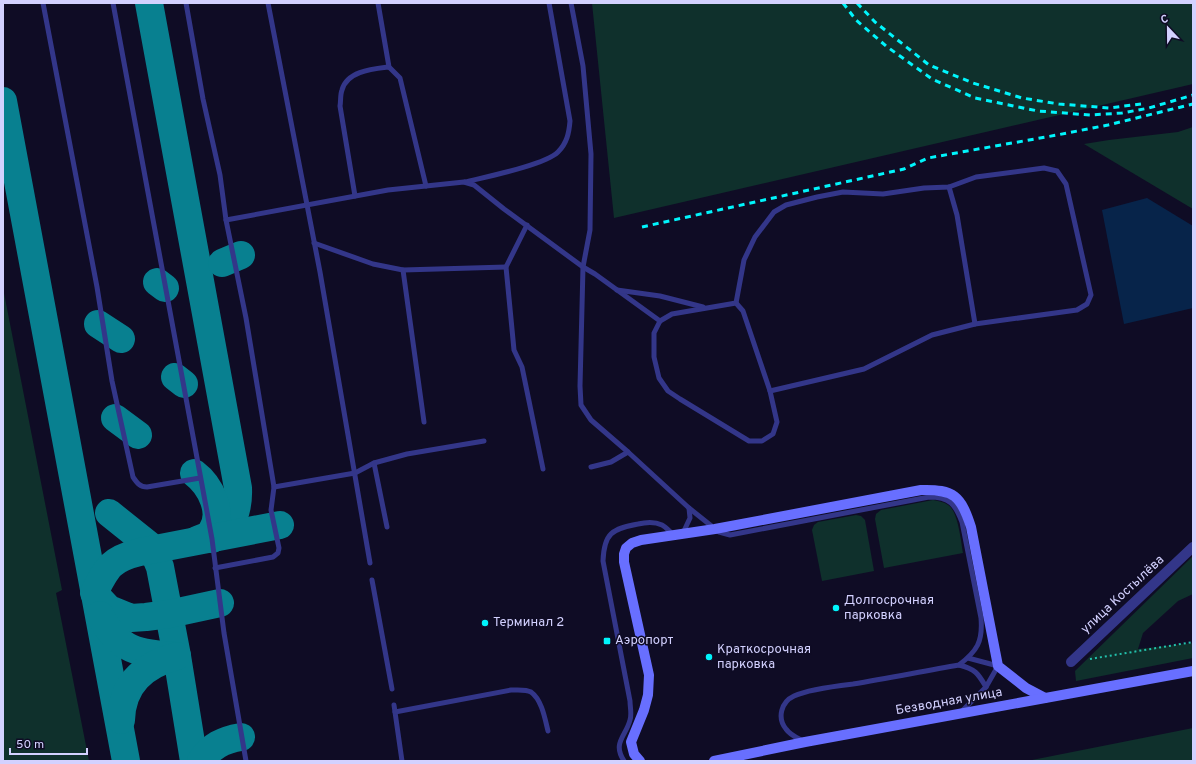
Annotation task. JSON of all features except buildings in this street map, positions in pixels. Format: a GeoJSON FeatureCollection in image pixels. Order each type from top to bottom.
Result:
{"type":"FeatureCollection","features":[{"type":"Feature","properties":{"kind":"main road"},"geometry":{"type":"LineString","coordinates":[[640,761],[634,754],[631,742],[644,710],[648,695],[649,675],[624,562],[626,548],[632,543],[641,540],[715,529],[921,490],[939,490],[950,493],[960,501],[966,512],[971,527],[998,666],[1026,688],[1045,698]]}},
{"type":"Feature","properties":{"kind":"main road","name":"Безводная улица"},"geometry":{"type":"LineString","coordinates":[[719,761],[805,742],[1192,671]]}},
{"type":"Feature","properties":{"kind":"street","name":"улица Костылёва"},"geometry":{"type":"LineString","coordinates":[[1071,662],[1193,547]]}},
{"type":"Feature","properties":{"kind":"lane"},"geometry":{"type":"LineString","coordinates":[[43,3],[94,266],[112,381],[133,477],[136,483],[142,487],[200,478]]}},
{"type":"Feature","properties":{"kind":"lane"},"geometry":{"type":"LineString","coordinates":[[113,3],[212,539],[225,639],[246,761]]}},
{"type":"Feature","properties":{"kind":"lane"},"geometry":{"type":"LineString","coordinates":[[186,3],[203,99],[220,175],[226,220],[246,318],[274,487],[271,510],[280,548],[278,553],[273,557],[215,568]]}},
{"type":"Feature","properties":{"kind":"lane"},"geometry":{"type":"LineString","coordinates":[[268,3],[314,244],[370,563]]}},
{"type":"Feature","properties":{"kind":"lane"},"geometry":{"type":"LineString","coordinates":[[378,3],[389,67],[400,78],[426,186]]}},
{"type":"Feature","properties":{"kind":"lane"},"geometry":{"type":"LineString","coordinates":[[226,220],[388,190],[464,182],[545,161],[558,152],[568,138],[570,121],[549,3]]}},
{"type":"Feature","properties":{"kind":"lane"},"geometry":{"type":"LineString","coordinates":[[571,3],[583,66],[591,154],[590,230],[583,268],[580,386],[581,405],[591,420],[689,508],[715,529],[724,534],[730,535],[929,497],[941,497],[952,503],[958,511],[962,522],[981,618],[982,631],[979,644],[974,652],[958,665]]}},
{"type":"Feature","properties":{"kind":"lane"},"geometry":{"type":"LineString","coordinates":[[355,196],[340,106],[341,91],[345,82],[352,77],[367,70],[389,67]]}},
{"type":"Feature","properties":{"kind":"lane"},"geometry":{"type":"LineString","coordinates":[[736,303],[744,260],[755,237],[774,212],[786,205],[843,192],[883,194],[924,188],[948,187],[976,177],[1044,168],[1056,171],[1066,184],[1091,295],[1087,304],[1077,310],[975,324],[932,335],[864,369],[770,391]]}},
{"type":"Feature","properties":{"kind":"lane"},"geometry":{"type":"LineString","coordinates":[[464,182],[474,185],[583,268],[660,321]]}},
{"type":"Feature","properties":{"kind":"lane"},"geometry":{"type":"LineString","coordinates":[[948,187],[957,215],[975,324]]}},
{"type":"Feature","properties":{"kind":"lane"},"geometry":{"type":"LineString","coordinates":[[527,226],[506,267],[514,350],[522,367],[543,470]]}},
{"type":"Feature","properties":{"kind":"lane"},"geometry":{"type":"LineString","coordinates":[[314,244],[373,264],[403,270],[506,267]]}},
{"type":"Feature","properties":{"kind":"lane"},"geometry":{"type":"LineString","coordinates":[[403,270],[424,422]]}},
{"type":"Feature","properties":{"kind":"lane"},"geometry":{"type":"LineString","coordinates":[[616,290],[660,296],[705,308]]}},
{"type":"Feature","properties":{"kind":"lane"},"geometry":{"type":"LineString","coordinates":[[736,303],[743,311],[770,391],[777,422],[773,434],[762,441],[749,441],[668,391],[659,378],[654,357],[654,333],[660,321],[672,314],[736,303]]}},
{"type":"Feature","properties":{"kind":"lane"},"geometry":{"type":"LineString","coordinates":[[274,487],[355,474],[374,463],[407,454],[484,441]]}},
{"type":"Feature","properties":{"kind":"lane"},"geometry":{"type":"LineString","coordinates":[[591,467],[611,462],[628,452]]}},
{"type":"Feature","properties":{"kind":"lane"},"geometry":{"type":"LineString","coordinates":[[374,463],[386,527]]}},
{"type":"Feature","properties":{"kind":"lane"},"geometry":{"type":"LineString","coordinates":[[624,761],[620,751],[620,743],[630,721],[630,701],[603,562],[605,545],[611,533],[620,527],[649,522],[662,525],[678,534],[690,518],[689,508]]}},
{"type":"Feature","properties":{"kind":"lane"},"geometry":{"type":"LineString","coordinates":[[372,580],[392,689]]}},
{"type":"Feature","properties":{"kind":"lane"},"geometry":{"type":"LineString","coordinates":[[959,714],[986,687],[998,666],[968,658]]}},
{"type":"Feature","properties":{"kind":"lane"},"geometry":{"type":"LineString","coordinates":[[805,742],[792,735],[786,729],[782,721],[782,707],[786,701],[795,696],[836,686],[958,665],[970,668],[976,672],[986,687]]}},
{"type":"Feature","properties":{"kind":"lane"},"geometry":{"type":"LineString","coordinates":[[395,712],[511,690],[521,690],[531,692],[539,701],[548,731]]}},
{"type":"Feature","properties":{"kind":"lane"},"geometry":{"type":"LineString","coordinates":[[394,705],[402,761]]}},
{"type":"Feature","properties":{"kind":"path"},"geometry":{"type":"LineString","coordinates":[[1071,662],[1193,642]]}},
{"type":"Feature","properties":{"kind":"green space"},"geometry":{"type":"Polygon","coordinates":[[[592,3],[1193,3],[1193,84],[614,218],[592,3]]]}},
{"type":"Feature","properties":{"kind":"green space"},"geometry":{"type":"Polygon","coordinates":[[[1193,127],[1193,209],[1084,144],[1178,132],[1193,127]]]}},
{"type":"Feature","properties":{"kind":"green space"},"geometry":{"type":"Polygon","coordinates":[[[3,288],[62,590],[56,593],[89,761],[3,761],[3,288]]]}},
{"type":"Feature","properties":{"kind":"green space"},"geometry":{"type":"Polygon","coordinates":[[[933,500],[945,503],[954,513],[957,520],[963,553],[884,568],[875,519],[876,514],[881,510],[933,500]]]}},
{"type":"Feature","properties":{"kind":"green space"},"geometry":{"type":"Polygon","coordinates":[[[856,515],[861,516],[865,520],[874,571],[822,581],[812,530],[814,525],[818,522],[856,515]]]}},
{"type":"Feature","properties":{"kind":"green space"},"geometry":{"type":"Polygon","coordinates":[[[1193,556],[1193,594],[1178,601],[1143,633],[1138,649],[1193,643],[1193,658],[1076,681],[1075,671],[1193,556]]]}},
{"type":"Feature","properties":{"kind":"green space"},"geometry":{"type":"Polygon","coordinates":[[[1193,728],[1193,761],[1027,761],[1193,728]]]}},
{"type":"Feature","properties":{"kind":"water"},"geometry":{"type":"Polygon","coordinates":[[[1147,198],[1193,226],[1193,308],[1124,324],[1102,210],[1147,198]]]}},
{"type":"Feature","properties":{"kind":"taxiway"},"geometry":{"type":"LineString","coordinates":[[149,3],[238,488],[236,511],[230,524],[219,535],[212,539]]}},
{"type":"Feature","properties":{"kind":"taxiway"},"geometry":{"type":"LineString","coordinates":[[3,101],[126,761]]}},
{"type":"Feature","properties":{"kind":"taxiway"},"geometry":{"type":"LineString","coordinates":[[222,263],[241,255]]}},
{"type":"Feature","properties":{"kind":"taxiway"},"geometry":{"type":"LineString","coordinates":[[157,282],[165,288]]}},
{"type":"Feature","properties":{"kind":"taxiway"},"geometry":{"type":"LineString","coordinates":[[98,324],[121,339]]}},
{"type":"Feature","properties":{"kind":"taxiway"},"geometry":{"type":"LineString","coordinates":[[175,377],[184,384]]}},
{"type":"Feature","properties":{"kind":"taxiway"},"geometry":{"type":"LineString","coordinates":[[115,418],[138,435]]}},
{"type":"Feature","properties":{"kind":"taxiway"},"geometry":{"type":"LineString","coordinates":[[194,473],[200,478],[210,492],[216,508],[215,525],[211,532],[207,536],[197,540]]}},
{"type":"Feature","properties":{"kind":"taxiway"},"geometry":{"type":"LineString","coordinates":[[109,513],[149,545],[160,567],[177,656],[194,761]]}},
{"type":"Feature","properties":{"kind":"taxiway"},"geometry":{"type":"LineString","coordinates":[[220,603],[169,614],[131,618],[109,609],[94,593],[111,565],[116,561],[130,555],[280,525]]}},
{"type":"Feature","properties":{"kind":"taxiway"},"geometry":{"type":"LineString","coordinates":[[100,615],[114,636],[131,648],[151,654],[176,656]]}},
{"type":"Feature","properties":{"kind":"taxiway"},"geometry":{"type":"LineString","coordinates":[[121,720],[122,707],[130,686],[137,678],[154,665],[177,656]]}},
{"type":"Feature","properties":{"kind":"taxiway"},"geometry":{"type":"LineString","coordinates":[[201,761],[209,751],[218,744],[241,737]]}},
{"type":"Feature","properties":{"kind":"railway"},"geometry":{"type":"LineString","coordinates":[[843,3],[856,20],[886,46],[932,79],[975,98],[1038,111],[1090,115],[1122,113],[1149,108],[1193,95]]}},
{"type":"Feature","properties":{"kind":"railway"},"geometry":{"type":"LineString","coordinates":[[857,3],[875,22],[929,65],[973,83],[1022,98],[1059,104],[1109,108],[1141,104]]}},
{"type":"Feature","properties":{"kind":"railway"},"geometry":{"type":"LineString","coordinates":[[642,227],[904,169],[928,158],[1108,125],[1193,104]]}},
{"type":"Feature","properties":{"kind":"place","name":"Долгосрочная парковка"},"geometry":{"type":"Point","coordinates":[836,608]}},
{"type":"Feature","properties":{"kind":"place","name":"Терминал 2"},"geometry":{"type":"Point","coordinates":[485,623]}},
{"type":"Feature","properties":{"kind":"place","name":"Аэропорт"},"geometry":{"type":"Point","coordinates":[607,641]}},
{"type":"Feature","properties":{"kind":"place","name":"Краткосрочная парковка"},"geometry":{"type":"Point","coordinates":[709,657]}}]}
